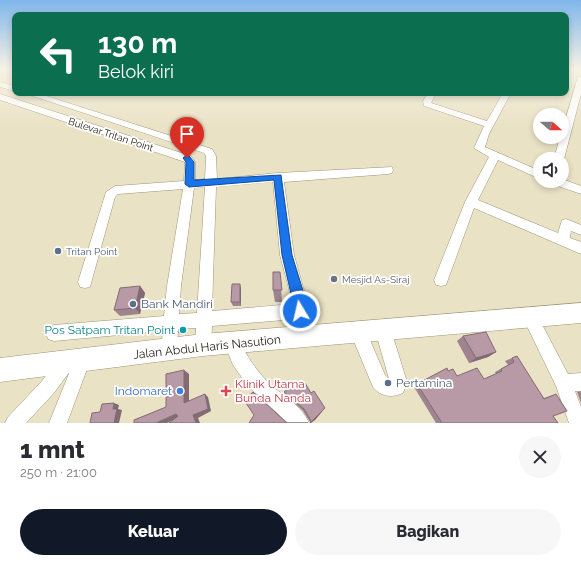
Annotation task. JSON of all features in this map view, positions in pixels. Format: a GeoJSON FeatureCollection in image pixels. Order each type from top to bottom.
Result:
{"type":"FeatureCollection","features":[{"type":"Feature","properties":{"kind":"highway","name":"Jalan Abdul Haris Nasution"},"geometry":{"type":"LineString","coordinates":[[0,370],[74,362],[170,337],[203,333],[232,343],[530,316],[581,313]]}},
{"type":"Feature","properties":{"kind":"street"},"geometry":{"type":"LineString","coordinates":[[561,152],[578,89]]}},
{"type":"Feature","properties":{"kind":"street","name":"Bulevar Tritan Point"},"geometry":{"type":"LineString","coordinates":[[38,96],[208,151],[211,156],[211,182],[203,333]]}},
{"type":"Feature","properties":{"kind":"street"},"geometry":{"type":"LineString","coordinates":[[430,96],[426,101],[427,104],[489,125]]}},
{"type":"Feature","properties":{"kind":"street"},"geometry":{"type":"LineString","coordinates":[[506,96],[489,125],[479,148],[533,172]]}},
{"type":"Feature","properties":{"kind":"street","name":"Bulevar Tritan Point"},"geometry":{"type":"LineString","coordinates":[[0,97],[187,158],[190,162],[189,184],[170,337]]}},
{"type":"Feature","properties":{"kind":"street"},"geometry":{"type":"LineString","coordinates":[[27,106],[42,97]]}},
{"type":"Feature","properties":{"kind":"street"},"geometry":{"type":"LineString","coordinates":[[122,138],[135,127]]}},
{"type":"Feature","properties":{"kind":"street"},"geometry":{"type":"LineString","coordinates":[[441,280],[471,202],[496,156]]}},
{"type":"Feature","properties":{"kind":"street"},"geometry":{"type":"LineString","coordinates":[[86,282],[111,192],[115,190],[388,170]]}},
{"type":"Feature","properties":{"kind":"street"},"geometry":{"type":"LineString","coordinates":[[278,177],[287,255],[298,294],[300,311],[307,337]]}},
{"type":"Feature","properties":{"kind":"street"},"geometry":{"type":"LineString","coordinates":[[569,186],[581,190]]}},
{"type":"Feature","properties":{"kind":"street"},"geometry":{"type":"LineString","coordinates":[[471,202],[563,239],[581,248]]}},
{"type":"Feature","properties":{"kind":"street"},"geometry":{"type":"LineString","coordinates":[[563,239],[566,224],[581,230]]}},
{"type":"Feature","properties":{"kind":"street"},"geometry":{"type":"LineString","coordinates":[[203,333],[300,311]]}},
{"type":"Feature","properties":{"kind":"street"},"geometry":{"type":"LineString","coordinates":[[530,316],[562,383],[578,423]]}},
{"type":"Feature","properties":{"kind":"street"},"geometry":{"type":"LineString","coordinates":[[358,332],[380,381],[383,386],[390,389],[397,387],[398,382],[383,330]]}},
{"type":"Feature","properties":{"kind":"street"},"geometry":{"type":"LineString","coordinates":[[54,333],[170,337]]}},
{"type":"Feature","properties":{"kind":"street"},"geometry":{"type":"LineString","coordinates":[[232,343],[242,364],[252,377],[265,391],[292,412],[300,423]]}},
{"type":"Feature","properties":{"kind":"street"},"geometry":{"type":"LineString","coordinates":[[14,423],[74,362]]}},
{"type":"Feature","properties":{"kind":"street"},"geometry":{"type":"LineString","coordinates":[[58,423],[74,362]]}},
{"type":"Feature","properties":{"kind":"street"},"geometry":{"type":"LineString","coordinates":[[562,383],[581,382]]}},
{"type":"Feature","properties":{"kind":"building"},"geometry":{"type":"Polygon","coordinates":[[[273,272],[280,272],[282,290],[273,290],[273,272]]]}},
{"type":"Feature","properties":{"kind":"building"},"geometry":{"type":"Polygon","coordinates":[[[232,284],[240,284],[240,302],[231,302],[232,284]]]}},
{"type":"Feature","properties":{"kind":"building"},"geometry":{"type":"Polygon","coordinates":[[[140,286],[135,308],[114,310],[120,288],[140,286]]]}},
{"type":"Feature","properties":{"kind":"building"},"geometry":{"type":"Polygon","coordinates":[[[185,328],[185,332],[178,332],[179,329],[185,328]]]}},
{"type":"Feature","properties":{"kind":"building"},"geometry":{"type":"Polygon","coordinates":[[[486,332],[496,352],[476,358],[463,336],[486,332]]]}},
{"type":"Feature","properties":{"kind":"building"},"geometry":{"type":"Polygon","coordinates":[[[517,356],[544,399],[556,394],[567,411],[553,416],[558,423],[442,423],[417,384],[447,368],[448,371],[453,369],[457,376],[477,368],[484,379],[502,371],[501,369],[514,362],[512,358],[517,356]]]}},
{"type":"Feature","properties":{"kind":"building"},"geometry":{"type":"Polygon","coordinates":[[[184,370],[184,403],[205,394],[208,409],[193,415],[196,423],[169,423],[178,416],[176,414],[156,423],[134,423],[134,420],[166,407],[166,374],[184,370]]]}},
{"type":"Feature","properties":{"kind":"building"},"geometry":{"type":"Polygon","coordinates":[[[296,383],[299,388],[305,383],[311,393],[314,391],[325,408],[310,423],[311,421],[304,409],[284,392],[296,383]]]}},
{"type":"Feature","properties":{"kind":"building"},"geometry":{"type":"Polygon","coordinates":[[[253,392],[287,423],[249,423],[254,415],[244,400],[253,392]]]}},
{"type":"Feature","properties":{"kind":"building"},"geometry":{"type":"Polygon","coordinates":[[[114,403],[113,409],[117,409],[114,423],[90,423],[92,413],[100,412],[102,404],[114,403]]]}},
{"type":"Feature","properties":{"kind":"place","name":"Tritan Point"},"geometry":{"type":"Point","coordinates":[58,251]}},
{"type":"Feature","properties":{"kind":"place","name":"Mesjid As-Siraj"},"geometry":{"type":"Point","coordinates":[334,279]}},
{"type":"Feature","properties":{"kind":"place","name":"Bank Mandiri"},"geometry":{"type":"Point","coordinates":[133,304]}},
{"type":"Feature","properties":{"kind":"place","name":"Pos Satpam Tritan Point"},"geometry":{"type":"Point","coordinates":[183,330]}},
{"type":"Feature","properties":{"kind":"place","name":"Pertamina"},"geometry":{"type":"Point","coordinates":[388,383]}},
{"type":"Feature","properties":{"kind":"place","name":"Indomaret"},"geometry":{"type":"Point","coordinates":[180,391]}},
{"type":"Feature","properties":{"kind":"place","name":"Klinik Utama Bunda Nanda"},"geometry":{"type":"Point","coordinates":[226,391]}},
{"type":"Feature","properties":{"kind":"route"},"geometry":{"type":"LineString","coordinates":[[187,158],[190,162],[189,184],[278,177],[287,255],[298,294],[300,311]]}}]}
